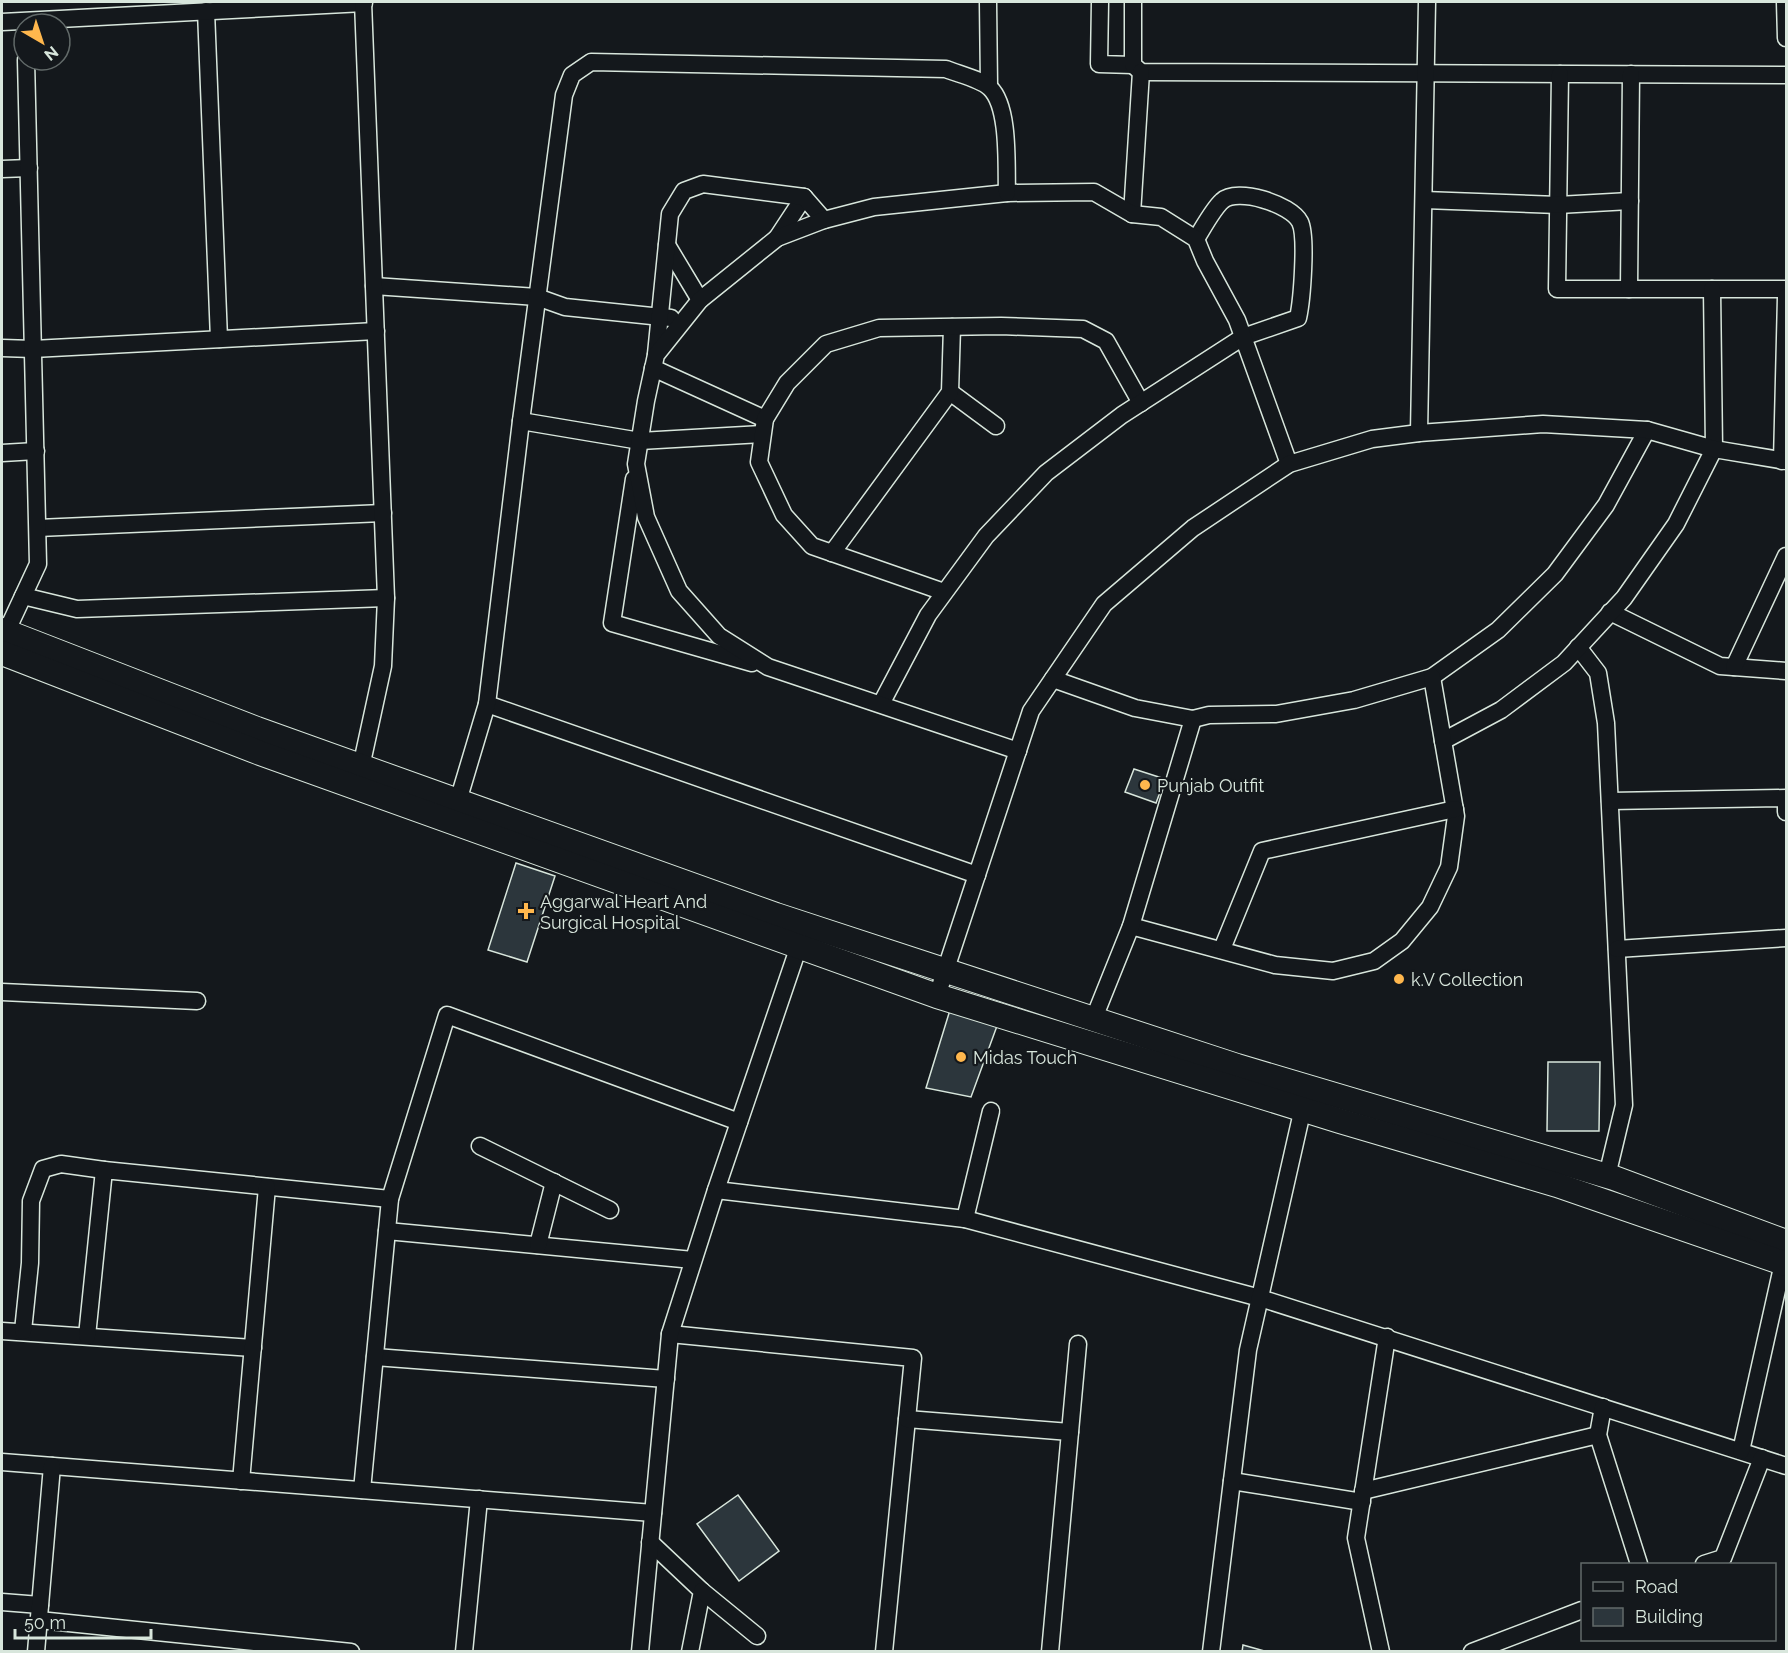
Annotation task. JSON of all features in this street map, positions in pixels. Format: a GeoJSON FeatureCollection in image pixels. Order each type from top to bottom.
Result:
{"type":"FeatureCollection","features":[{"type":"Feature","properties":{"kind":"main road"},"geometry":{"type":"LineString","coordinates":[[3,639],[458,801],[802,936],[937,996],[1305,1098],[1607,1176],[1785,1256]]}},
{"type":"Feature","properties":{"kind":"main road"},"geometry":{"type":"LineString","coordinates":[[3,639],[261,753],[802,936],[945,970],[1094,1018],[1237,1066],[1305,1098],[1557,1185],[1785,1256]]}},
{"type":"Feature","properties":{"kind":"street"},"geometry":{"type":"LineString","coordinates":[[72,20],[364,2],[386,598],[384,666],[361,767]]}},
{"type":"Feature","properties":{"kind":"street"},"geometry":{"type":"LineString","coordinates":[[988,2],[989,86]]}},
{"type":"Feature","properties":{"kind":"street"},"geometry":{"type":"LineString","coordinates":[[1100,2],[1099,64],[1137,68],[1426,74],[1786,75]]}},
{"type":"Feature","properties":{"kind":"street"},"geometry":{"type":"LineString","coordinates":[[1132,2],[1137,68],[1132,214]]}},
{"type":"Feature","properties":{"kind":"street"},"geometry":{"type":"LineString","coordinates":[[1419,433],[1427,2]]}},
{"type":"Feature","properties":{"kind":"street"},"geometry":{"type":"LineString","coordinates":[[1785,2],[1786,38]]}},
{"type":"Feature","properties":{"kind":"street"},"geometry":{"type":"LineString","coordinates":[[206,11],[219,339]]}},
{"type":"Feature","properties":{"kind":"street"},"geometry":{"type":"LineString","coordinates":[[458,801],[488,704],[520,421],[564,95],[572,75],[591,62],[946,69],[989,86],[998,99],[1006,138],[1007,193]]}},
{"type":"Feature","properties":{"kind":"street"},"geometry":{"type":"LineString","coordinates":[[3,639],[38,564],[26,72]]}},
{"type":"Feature","properties":{"kind":"street"},"geometry":{"type":"LineString","coordinates":[[1560,74],[1557,289],[1786,290]]}},
{"type":"Feature","properties":{"kind":"street"},"geometry":{"type":"LineString","coordinates":[[1629,289],[1631,74]]}},
{"type":"Feature","properties":{"kind":"street"},"geometry":{"type":"LineString","coordinates":[[2,169],[29,168]]}},
{"type":"Feature","properties":{"kind":"street"},"geometry":{"type":"LineString","coordinates":[[824,220],[804,197],[703,184],[684,191],[669,214],[655,361],[639,441],[612,623],[768,667],[1018,751]]}},
{"type":"Feature","properties":{"kind":"street"},"geometry":{"type":"LineString","coordinates":[[655,361],[699,300],[777,238],[824,220],[874,207],[1007,193],[1094,192],[1132,214],[1161,217],[1196,239],[1205,261],[1237,320],[1289,464]]}},
{"type":"Feature","properties":{"kind":"street"},"geometry":{"type":"LineString","coordinates":[[881,704],[928,615],[944,592],[986,536],[1046,473],[1141,403],[1243,337],[1298,318],[1303,237],[1300,221],[1286,208],[1238,194],[1222,200],[1196,239]]}},
{"type":"Feature","properties":{"kind":"street"},"geometry":{"type":"LineString","coordinates":[[777,238],[804,197]]}},
{"type":"Feature","properties":{"kind":"street"},"geometry":{"type":"LineString","coordinates":[[1424,200],[1558,205],[1630,201]]}},
{"type":"Feature","properties":{"kind":"street"},"geometry":{"type":"LineString","coordinates":[[667,245],[699,300]]}},
{"type":"Feature","properties":{"kind":"street"},"geometry":{"type":"LineString","coordinates":[[374,286],[537,297],[565,307],[684,319]]}},
{"type":"Feature","properties":{"kind":"street"},"geometry":{"type":"LineString","coordinates":[[1443,741],[1501,710],[1564,663],[1624,598],[1676,524],[1714,449],[1712,289]]}},
{"type":"Feature","properties":{"kind":"street"},"geometry":{"type":"LineString","coordinates":[[937,996],[1031,711],[1104,603],[1193,528],[1289,464],[1372,439],[1419,433],[1543,424],[1647,430],[1714,449],[1784,461],[1786,297]]}},
{"type":"Feature","properties":{"kind":"street"},"geometry":{"type":"LineString","coordinates":[[832,553],[950,392],[952,327]]}},
{"type":"Feature","properties":{"kind":"street"},"geometry":{"type":"LineString","coordinates":[[944,592],[812,546],[784,515],[759,462],[764,427],[787,383],[826,344],[879,328],[1083,329],[1106,341],[1141,403]]}},
{"type":"Feature","properties":{"kind":"street"},"geometry":{"type":"LineString","coordinates":[[2,348],[33,349],[376,331]]}},
{"type":"Feature","properties":{"kind":"street"},"geometry":{"type":"LineString","coordinates":[[655,361],[764,427]]}},
{"type":"Feature","properties":{"kind":"street"},"geometry":{"type":"LineString","coordinates":[[950,392],[996,426]]}},
{"type":"Feature","properties":{"kind":"street"},"geometry":{"type":"LineString","coordinates":[[520,421],[639,441],[764,427]]}},
{"type":"Feature","properties":{"kind":"street"},"geometry":{"type":"LineString","coordinates":[[1053,679],[1135,708],[1193,719],[1209,714],[1276,714],[1354,700],[1432,677],[1498,630],[1555,574],[1606,505],[1647,430]]}},
{"type":"Feature","properties":{"kind":"street"},"geometry":{"type":"LineString","coordinates":[[2,453],[36,451]]}},
{"type":"Feature","properties":{"kind":"street"},"geometry":{"type":"LineString","coordinates":[[636,464],[646,517],[679,591],[719,636],[768,667]]}},
{"type":"Feature","properties":{"kind":"street"},"geometry":{"type":"LineString","coordinates":[[38,528],[383,513]]}},
{"type":"Feature","properties":{"kind":"street"},"geometry":{"type":"LineString","coordinates":[[1734,666],[1786,556]]}},
{"type":"Feature","properties":{"kind":"street"},"geometry":{"type":"LineString","coordinates":[[23,596],[76,609],[386,598]]}},
{"type":"Feature","properties":{"kind":"street"},"geometry":{"type":"LineString","coordinates":[[1610,612],[1720,666],[1786,671]]}},
{"type":"Feature","properties":{"kind":"street"},"geometry":{"type":"LineString","coordinates":[[1578,647],[1598,673],[1606,723],[1624,1105],[1607,1176]]}},
{"type":"Feature","properties":{"kind":"street"},"geometry":{"type":"LineString","coordinates":[[1131,926],[1275,965],[1333,971],[1374,961],[1402,941],[1431,907],[1449,867],[1456,816],[1432,677]]}},
{"type":"Feature","properties":{"kind":"street"},"geometry":{"type":"LineString","coordinates":[[488,704],[977,875]]}},
{"type":"Feature","properties":{"kind":"street"},"geometry":{"type":"LineString","coordinates":[[1094,1018],[1131,926],[1193,719]]}},
{"type":"Feature","properties":{"kind":"street"},"geometry":{"type":"LineString","coordinates":[[1610,801],[1786,798],[1786,812]]}},
{"type":"Feature","properties":{"kind":"street"},"geometry":{"type":"LineString","coordinates":[[1222,949],[1262,851],[1455,809]]}},
{"type":"Feature","properties":{"kind":"street"},"geometry":{"type":"LineString","coordinates":[[640,1652],[670,1334],[802,936]]}},
{"type":"Feature","properties":{"kind":"street"},"geometry":{"type":"LineString","coordinates":[[1617,949],[1786,938]]}},
{"type":"Feature","properties":{"kind":"street"},"geometry":{"type":"LineString","coordinates":[[2,992],[197,1001]]}},
{"type":"Feature","properties":{"kind":"street"},"geometry":{"type":"LineString","coordinates":[[362,1490],[390,1199],[447,1015],[739,1122]]}},
{"type":"Feature","properties":{"kind":"street"},"geometry":{"type":"LineString","coordinates":[[1211,1652],[1248,1350],[1305,1098]]}},
{"type":"Feature","properties":{"kind":"street"},"geometry":{"type":"LineString","coordinates":[[966,1220],[992,1111]]}},
{"type":"Feature","properties":{"kind":"street"},"geometry":{"type":"LineString","coordinates":[[480,1146],[610,1210]]}},
{"type":"Feature","properties":{"kind":"street"},"geometry":{"type":"LineString","coordinates":[[23,1331],[30,1263],[31,1201],[43,1169],[61,1164],[390,1199]]}},
{"type":"Feature","properties":{"kind":"street"},"geometry":{"type":"LineString","coordinates":[[87,1336],[104,1170]]}},
{"type":"Feature","properties":{"kind":"street"},"geometry":{"type":"LineString","coordinates":[[538,1245],[554,1182]]}},
{"type":"Feature","properties":{"kind":"street"},"geometry":{"type":"LineString","coordinates":[[241,1481],[267,1187]]}},
{"type":"Feature","properties":{"kind":"street"},"geometry":{"type":"LineString","coordinates":[[716,1190],[966,1220],[1260,1298],[1786,1466]]}},
{"type":"Feature","properties":{"kind":"street"},"geometry":{"type":"LineString","coordinates":[[387,1231],[693,1260]]}},
{"type":"Feature","properties":{"kind":"street"},"geometry":{"type":"LineString","coordinates":[[1741,1452],[1785,1256]]}},
{"type":"Feature","properties":{"kind":"street"},"geometry":{"type":"LineString","coordinates":[[2,1331],[253,1348]]}},
{"type":"Feature","properties":{"kind":"street"},"geometry":{"type":"LineString","coordinates":[[670,1334],[913,1358],[884,1652]]}},
{"type":"Feature","properties":{"kind":"street"},"geometry":{"type":"LineString","coordinates":[[1382,1652],[1356,1538],[1388,1337]]}},
{"type":"Feature","properties":{"kind":"street"},"geometry":{"type":"LineString","coordinates":[[1050,1652],[1078,1344]]}},
{"type":"Feature","properties":{"kind":"street"},"geometry":{"type":"LineString","coordinates":[[375,1358],[666,1379]]}},
{"type":"Feature","properties":{"kind":"street"},"geometry":{"type":"LineString","coordinates":[[1603,1407],[1598,1435],[1639,1563]]}},
{"type":"Feature","properties":{"kind":"street"},"geometry":{"type":"LineString","coordinates":[[907,1419],[1070,1432]]}},
{"type":"Feature","properties":{"kind":"street"},"geometry":{"type":"LineString","coordinates":[[1232,1481],[1362,1497],[1598,1435]]}},
{"type":"Feature","properties":{"kind":"street"},"geometry":{"type":"LineString","coordinates":[[1707,1563],[1723,1558],[1762,1458]]}},
{"type":"Feature","properties":{"kind":"street"},"geometry":{"type":"LineString","coordinates":[[2,1462],[653,1513]]}},
{"type":"Feature","properties":{"kind":"street"},"geometry":{"type":"LineString","coordinates":[[36,1652],[52,1466]]}},
{"type":"Feature","properties":{"kind":"street"},"geometry":{"type":"LineString","coordinates":[[464,1652],[479,1500]]}},
{"type":"Feature","properties":{"kind":"street"},"geometry":{"type":"LineString","coordinates":[[650,1542],[702,1591],[757,1636]]}},
{"type":"Feature","properties":{"kind":"street"},"geometry":{"type":"LineString","coordinates":[[690,1652],[702,1591]]}},
{"type":"Feature","properties":{"kind":"street"},"geometry":{"type":"LineString","coordinates":[[2,1602],[40,1612],[315,1650],[351,1652]]}},
{"type":"Feature","properties":{"kind":"street"},"geometry":{"type":"LineString","coordinates":[[1472,1652],[1581,1610]]}},
{"type":"Feature","properties":{"kind":"building","name":"Punjab Outfit"},"geometry":{"type":"Polygon","coordinates":[[[1134,769],[1165,779],[1156,803],[1125,792],[1134,769]]]}},
{"type":"Feature","properties":{"kind":"building"},"geometry":{"type":"Polygon","coordinates":[[[516,863],[555,876],[527,962],[488,950],[516,863]]]}},
{"type":"Feature","properties":{"kind":"building","name":"Midas Touch"},"geometry":{"type":"Polygon","coordinates":[[[950,1010],[997,1026],[971,1097],[926,1088],[950,1010]]]}},
{"type":"Feature","properties":{"kind":"building"},"geometry":{"type":"Polygon","coordinates":[[[1548,1062],[1600,1062],[1599,1131],[1547,1131],[1548,1062]]]}},
{"type":"Feature","properties":{"kind":"building"},"geometry":{"type":"Polygon","coordinates":[[[738,1495],[779,1551],[739,1581],[697,1524],[738,1495]]]}},
{"type":"Feature","properties":{"kind":"building"},"geometry":{"type":"Polygon","coordinates":[[[1243,1645],[1268,1652],[1242,1652],[1243,1645]]]}},
{"type":"Feature","properties":{"kind":"place","name":"Punjab Outfit"},"geometry":{"type":"Point","coordinates":[1145,785]}},
{"type":"Feature","properties":{"kind":"place","name":"Aggarwal Heart And Surgical Hospital"},"geometry":{"type":"Point","coordinates":[526,911]}},
{"type":"Feature","properties":{"kind":"place","name":"k.V Collection"},"geometry":{"type":"Point","coordinates":[1399,979]}},
{"type":"Feature","properties":{"kind":"place","name":"Midas Touch"},"geometry":{"type":"Point","coordinates":[961,1057]}}]}
